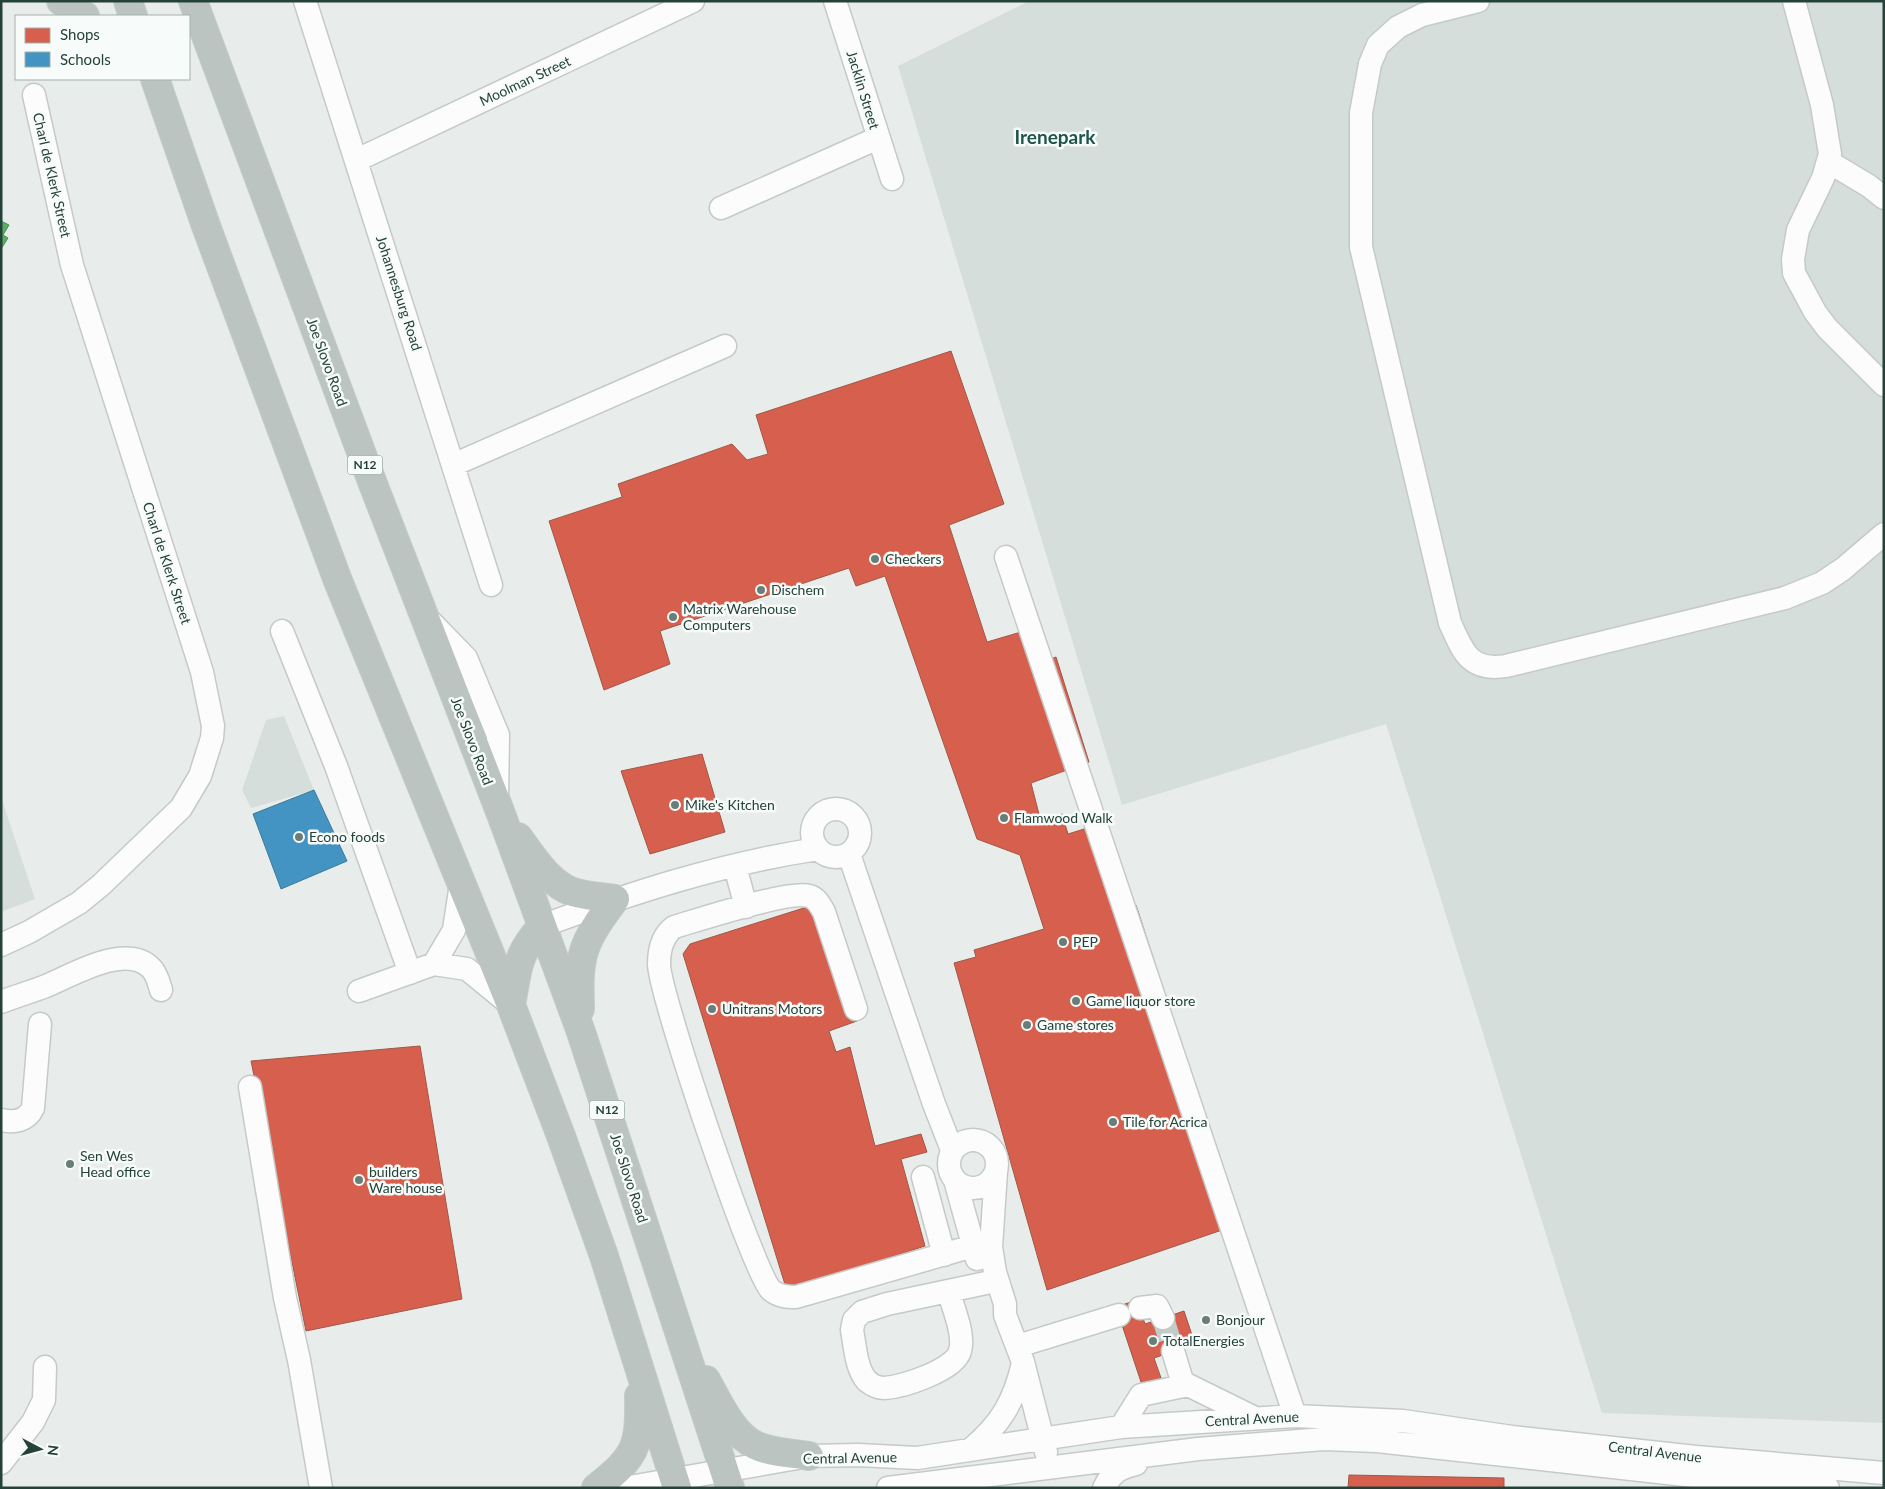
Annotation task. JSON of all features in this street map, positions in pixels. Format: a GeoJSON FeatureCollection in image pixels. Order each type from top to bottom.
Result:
{"type":"FeatureCollection","features":[{"type":"Feature","properties":{"kind":"highway"},"geometry":{"type":"LineString","coordinates":[[61,1],[83,15]]}},
{"type":"Feature","properties":{"kind":"highway"},"geometry":{"type":"LineString","coordinates":[[128,1],[133,15]]}},
{"type":"Feature","properties":{"kind":"highway","name":"Joe Slovo Road"},"geometry":{"type":"LineString","coordinates":[[193,1],[422,612],[499,809],[581,1032],[727,1479]]}},
{"type":"Feature","properties":{"kind":"highway"},"geometry":{"type":"LineString","coordinates":[[144,80],[167,114]]}},
{"type":"Feature","properties":{"kind":"highway"},"geometry":{"type":"LineString","coordinates":[[155,80],[206,226],[338,581],[511,1005],[604,1256],[676,1484]]}},
{"type":"Feature","properties":{"kind":"highway"},"geometry":{"type":"LineString","coordinates":[[499,809],[539,865],[564,888],[574,892],[615,899],[595,926],[582,953],[579,974],[581,1032]]}},
{"type":"Feature","properties":{"kind":"highway"},"geometry":{"type":"LineString","coordinates":[[511,1005],[520,956],[528,942],[542,926]]}},
{"type":"Feature","properties":{"kind":"highway"},"geometry":{"type":"LineString","coordinates":[[680,1338],[731,1421],[745,1439],[756,1446],[810,1456]]}},
{"type":"Feature","properties":{"kind":"highway"},"geometry":{"type":"LineString","coordinates":[[596,1488],[619,1469],[632,1452],[640,1430],[638,1366]]}},
{"type":"Feature","properties":{"kind":"street","name":"Johannesburg Road"},"geometry":{"type":"LineString","coordinates":[[305,1],[491,585]]}},
{"type":"Feature","properties":{"kind":"street","name":"Moolman Street"},"geometry":{"type":"LineString","coordinates":[[357,160],[693,1]]}},
{"type":"Feature","properties":{"kind":"street","name":"Jacklin Street"},"geometry":{"type":"LineString","coordinates":[[836,1],[892,179]]}},
{"type":"Feature","properties":{"kind":"street"},"geometry":{"type":"LineString","coordinates":[[1478,1],[1422,15],[1398,27],[1378,45],[1370,64],[1362,113],[1360,173],[1361,247],[1450,623],[1466,656],[1486,666],[1506,666],[1785,598],[1822,583],[1843,569],[1884,534]]}},
{"type":"Feature","properties":{"kind":"street"},"geometry":{"type":"LineString","coordinates":[[1794,1],[1822,105],[1829,146],[1829,162],[1815,198],[1798,230],[1793,259],[1794,274],[1815,312],[1827,328],[1884,385]]}},
{"type":"Feature","properties":{"kind":"street","name":"Charl de Klerk Street"},"geometry":{"type":"LineString","coordinates":[[1,945],[78,904],[114,874],[181,808],[200,776],[209,752],[213,726],[202,672],[72,265],[34,96]]}},
{"type":"Feature","properties":{"kind":"street"},"geometry":{"type":"LineString","coordinates":[[721,208],[878,138]]}},
{"type":"Feature","properties":{"kind":"street"},"geometry":{"type":"LineString","coordinates":[[1829,162],[1869,186],[1884,198]]}},
{"type":"Feature","properties":{"kind":"street"},"geometry":{"type":"LineString","coordinates":[[454,465],[725,346]]}},
{"type":"Feature","properties":{"kind":"street"},"geometry":{"type":"LineString","coordinates":[[1006,558],[1294,1416]]}},
{"type":"Feature","properties":{"kind":"street"},"geometry":{"type":"LineString","coordinates":[[282,631],[336,766],[410,972]]}},
{"type":"Feature","properties":{"kind":"street"},"geometry":{"type":"LineString","coordinates":[[542,926],[615,899],[764,857],[827,849],[861,895],[934,1104],[958,1146]]}},
{"type":"Feature","properties":{"kind":"street"},"geometry":{"type":"LineString","coordinates":[[734,866],[746,907]]}},
{"type":"Feature","properties":{"kind":"street"},"geometry":{"type":"LineString","coordinates":[[434,964],[454,930],[461,884]]}},
{"type":"Feature","properties":{"kind":"street"},"geometry":{"type":"LineString","coordinates":[[856,1009],[824,912],[817,900],[804,894],[767,900],[674,927],[665,934],[660,948],[659,964],[680,1044],[738,1216],[761,1275],[770,1289],[780,1296],[796,1297],[973,1246]]}},
{"type":"Feature","properties":{"kind":"street"},"geometry":{"type":"LineString","coordinates":[[1,1002],[46,986],[88,966],[105,961],[139,961],[151,968],[161,990]]}},
{"type":"Feature","properties":{"kind":"street"},"geometry":{"type":"LineString","coordinates":[[360,991],[434,964],[467,969],[511,1005]]}},
{"type":"Feature","properties":{"kind":"street"},"geometry":{"type":"LineString","coordinates":[[1,1120],[21,1120],[31,1112],[40,1024]]}},
{"type":"Feature","properties":{"kind":"street"},"geometry":{"type":"LineString","coordinates":[[250,1087],[285,1298],[299,1360],[322,1485]]}},
{"type":"Feature","properties":{"kind":"street"},"geometry":{"type":"LineString","coordinates":[[1005,1315],[996,1307],[986,1283],[973,1246],[955,1180],[948,1165],[958,1146],[979,1140],[992,1148],[998,1163],[991,1247],[1005,1304],[1005,1315],[1021,1354],[1044,1438],[1049,1468]]}},
{"type":"Feature","properties":{"kind":"street"},"geometry":{"type":"LineString","coordinates":[[955,1180],[969,1188],[978,1188],[992,1179],[996,1172]]}},
{"type":"Feature","properties":{"kind":"street"},"geometry":{"type":"LineString","coordinates":[[923,1177],[944,1255]]}},
{"type":"Feature","properties":{"kind":"street"},"geometry":{"type":"LineString","coordinates":[[949,1292],[962,1346],[957,1359],[951,1366],[910,1383],[884,1388],[876,1387],[868,1381],[861,1372],[852,1330],[852,1324],[858,1315],[887,1304],[986,1283]]}},
{"type":"Feature","properties":{"kind":"street"},"geometry":{"type":"LineString","coordinates":[[1140,1308],[1156,1306],[1163,1318]]}},
{"type":"Feature","properties":{"kind":"street"},"geometry":{"type":"LineString","coordinates":[[1021,1354],[1119,1315]]}},
{"type":"Feature","properties":{"kind":"street"},"geometry":{"type":"LineString","coordinates":[[1173,1351],[1183,1384]]}},
{"type":"Feature","properties":{"kind":"street"},"geometry":{"type":"LineString","coordinates":[[969,1451],[990,1433],[1007,1410],[1018,1385],[1021,1354]]}},
{"type":"Feature","properties":{"kind":"street"},"geometry":{"type":"LineString","coordinates":[[1,1463],[33,1422],[44,1400],[46,1367]]}},
{"type":"Feature","properties":{"kind":"street"},"geometry":{"type":"LineString","coordinates":[[1121,1427],[1141,1395],[1183,1384],[1195,1387],[1254,1418]]}},
{"type":"Feature","properties":{"kind":"street","name":"Central Avenue"},"geometry":{"type":"LineString","coordinates":[[624,1488],[727,1479],[810,1456],[858,1455],[917,1458],[1121,1427],[1294,1416],[1403,1421],[1512,1438],[1696,1457],[1884,1473]]}},
{"type":"Feature","properties":{"kind":"street","name":"Central Avenue"},"geometry":{"type":"LineString","coordinates":[[888,1488],[1198,1449],[1297,1440],[1378,1441],[1719,1483],[1828,1488]]}},
{"type":"Feature","properties":{"kind":"street"},"geometry":{"type":"LineString","coordinates":[[1104,1488],[1110,1476],[1118,1468],[1198,1449]]}},
{"type":"Feature","properties":{"kind":"street"},"geometry":{"type":"LineString","coordinates":[[943,1481],[972,1488]]}},
{"type":"Feature","properties":{"kind":"shaded area"},"geometry":{"type":"Polygon","coordinates":[[[1029,1],[1884,1],[1884,1423],[1602,1413],[1386,724],[1122,805],[898,66],[1029,1]]]}},
{"type":"Feature","properties":{"kind":"shaded area"},"geometry":{"type":"Polygon","coordinates":[[[284,716],[314,790],[251,808],[242,790],[266,720],[284,716]]]}},
{"type":"Feature","properties":{"kind":"shaded area"},"geometry":{"type":"Polygon","coordinates":[[[1,797],[35,899],[1,912],[1,797]]]}},
{"type":"Feature","properties":{"kind":"building: Shops","name":"Flamwood Walk"},"geometry":{"type":"Polygon","coordinates":[[[951,351],[1004,504],[949,525],[987,642],[1038,627],[1046,661],[1056,657],[1089,762],[1031,783],[1041,822],[1062,814],[1068,834],[1100,824],[1127,907],[1136,905],[1192,1078],[1225,1229],[1047,1290],[954,963],[976,957],[974,950],[1044,929],[1020,855],[977,839],[885,576],[856,586],[849,568],[660,631],[670,664],[604,690],[549,521],[622,497],[618,484],[732,444],[747,460],[768,454],[756,415],[951,351]]]}},
{"type":"Feature","properties":{"kind":"building: Shops"},"geometry":{"type":"Polygon","coordinates":[[[702,754],[725,832],[650,854],[621,771],[702,754]]]}},
{"type":"Feature","properties":{"kind":"building: Shops"},"geometry":{"type":"Polygon","coordinates":[[[810,906],[820,910],[857,1021],[829,1031],[836,1052],[850,1047],[875,1146],[921,1134],[927,1152],[901,1159],[925,1246],[787,1291],[683,954],[690,944],[810,906]]]}},
{"type":"Feature","properties":{"kind":"building: Shops","name":"builders Ware house"},"geometry":{"type":"Polygon","coordinates":[[[420,1046],[462,1299],[306,1331],[251,1061],[420,1046]]]}},
{"type":"Feature","properties":{"kind":"building: Shops"},"geometry":{"type":"Polygon","coordinates":[[[1137,1300],[1145,1324],[1184,1311],[1195,1344],[1154,1358],[1161,1378],[1142,1385],[1116,1307],[1137,1300]]]}},
{"type":"Feature","properties":{"kind":"building: Shops"},"geometry":{"type":"Polygon","coordinates":[[[1349,1475],[1504,1478],[1504,1488],[1348,1488],[1349,1475]]]}},
{"type":"Feature","properties":{"kind":"building: Schools","name":"Econo foods"},"geometry":{"type":"Polygon","coordinates":[[[314,790],[347,861],[281,889],[253,814],[314,790]]]}},
{"type":"Feature","properties":{"kind":"building: Public"},"geometry":{"type":"Polygon","coordinates":[[[1,221],[9,225],[3,235],[8,238],[1,249],[1,221]]]}},
{"type":"Feature","properties":{"kind":"tunnel"},"geometry":{"type":"LineString","coordinates":[[1163,1318],[1173,1351]]}},
{"type":"Feature","properties":{"kind":"place","name":"Checkers"},"geometry":{"type":"Point","coordinates":[875,559]}},
{"type":"Feature","properties":{"kind":"place","name":"Dischem"},"geometry":{"type":"Point","coordinates":[761,590]}},
{"type":"Feature","properties":{"kind":"place","name":"Matrix Warehouse Computers"},"geometry":{"type":"Point","coordinates":[673,617]}},
{"type":"Feature","properties":{"kind":"place","name":"Mike's Kitchen"},"geometry":{"type":"Point","coordinates":[675,805]}},
{"type":"Feature","properties":{"kind":"place","name":"Flamwood Walk"},"geometry":{"type":"Point","coordinates":[1004,818]}},
{"type":"Feature","properties":{"kind":"place","name":"Econo foods"},"geometry":{"type":"Point","coordinates":[299,837]}},
{"type":"Feature","properties":{"kind":"place","name":"PEP"},"geometry":{"type":"Point","coordinates":[1063,942]}},
{"type":"Feature","properties":{"kind":"place","name":"Game liquor store"},"geometry":{"type":"Point","coordinates":[1076,1001]}},
{"type":"Feature","properties":{"kind":"place","name":"Unitrans Motors"},"geometry":{"type":"Point","coordinates":[712,1009]}},
{"type":"Feature","properties":{"kind":"place","name":"Game stores"},"geometry":{"type":"Point","coordinates":[1027,1025]}},
{"type":"Feature","properties":{"kind":"place","name":"Tile for Acrica"},"geometry":{"type":"Point","coordinates":[1113,1122]}},
{"type":"Feature","properties":{"kind":"place","name":"Sen Wes Head office"},"geometry":{"type":"Point","coordinates":[70,1164]}},
{"type":"Feature","properties":{"kind":"place","name":"builders Ware house"},"geometry":{"type":"Point","coordinates":[359,1180]}},
{"type":"Feature","properties":{"kind":"place","name":"Bonjour"},"geometry":{"type":"Point","coordinates":[1206,1320]}},
{"type":"Feature","properties":{"kind":"place","name":"TotalEnergies"},"geometry":{"type":"Point","coordinates":[1153,1341]}},
{"type":"Feature","properties":{"kind":"district","name":"Irenepark"},"geometry":{"type":"Point","coordinates":[1055,137]}}]}
